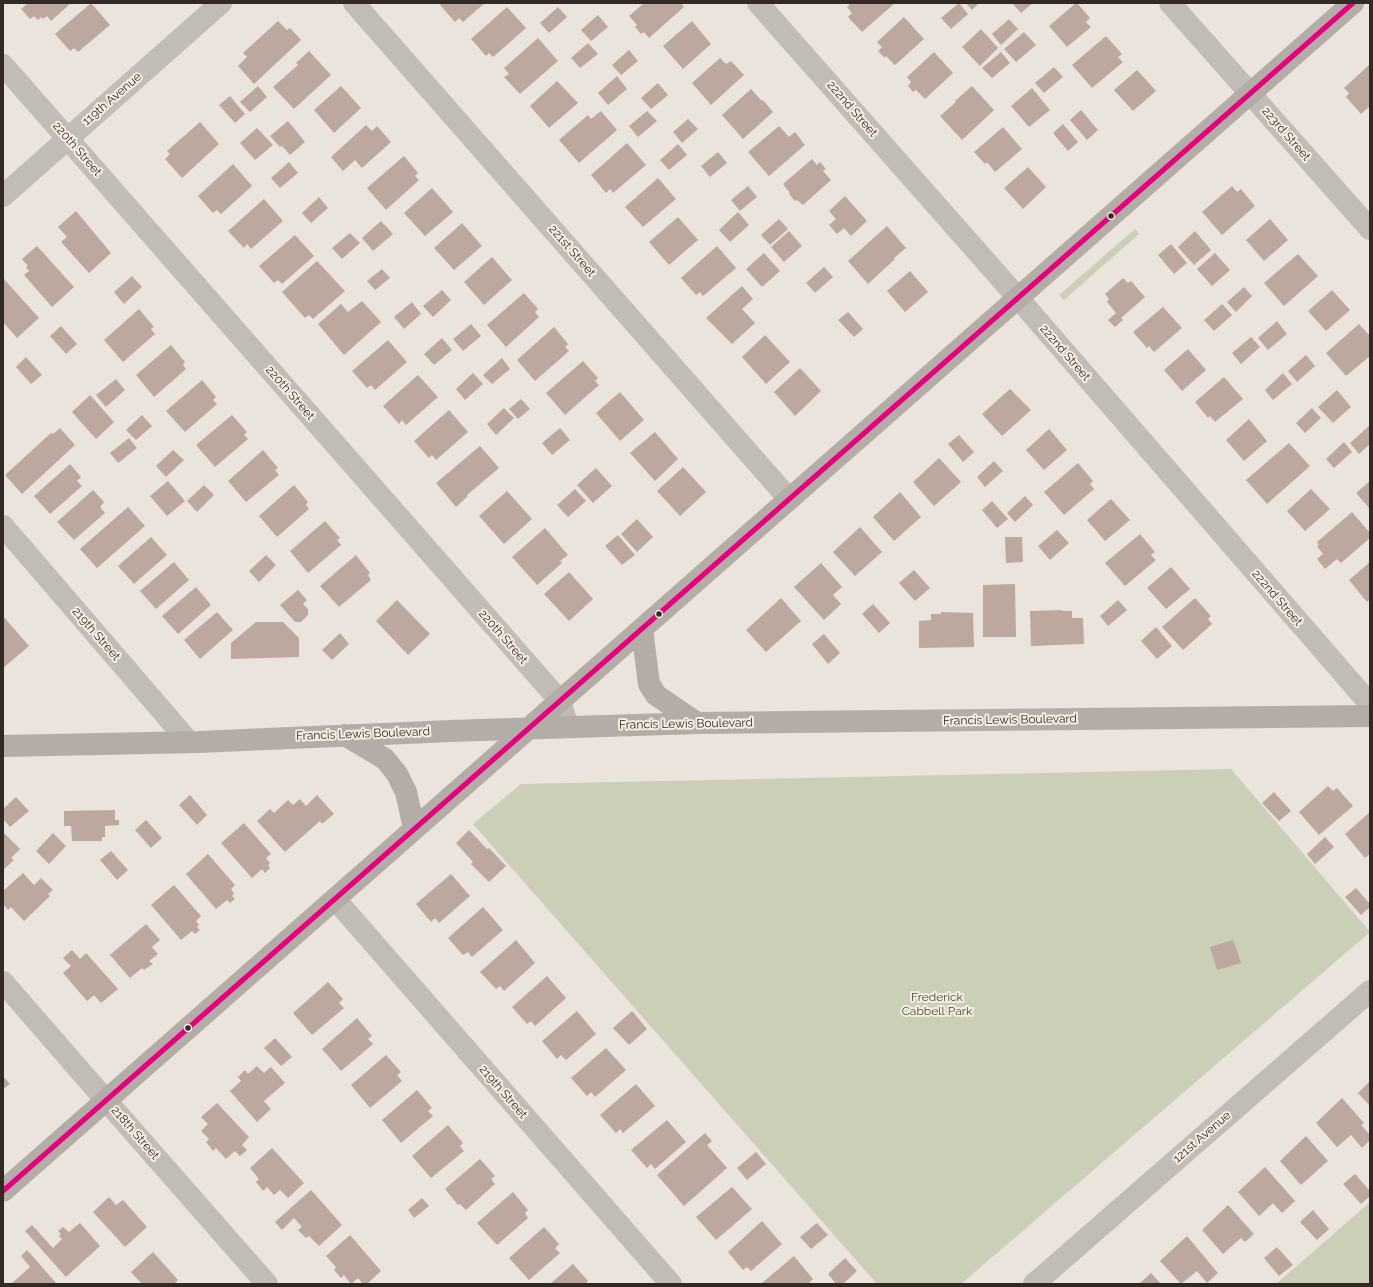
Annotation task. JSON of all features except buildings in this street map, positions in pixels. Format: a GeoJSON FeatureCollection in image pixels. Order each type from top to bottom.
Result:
{"type":"FeatureCollection","features":[{"type":"Feature","properties":{"kind":"street","name":"119th Avenue"},"geometry":{"type":"LineString","coordinates":[[3,196],[221,3]]}},
{"type":"Feature","properties":{"kind":"street","name":"221st Street"},"geometry":{"type":"LineString","coordinates":[[354,3],[789,499]]}},
{"type":"Feature","properties":{"kind":"street","name":"222nd Street"},"geometry":{"type":"LineString","coordinates":[[758,3],[1018,298],[1370,704]]}},
{"type":"Feature","properties":{"kind":"street","name":"223rd Street"},"geometry":{"type":"LineString","coordinates":[[1170,3],[1370,229]]}},
{"type":"Feature","properties":{"kind":"street"},"geometry":{"type":"LineString","coordinates":[[3,1191],[1353,3]]}},
{"type":"Feature","properties":{"kind":"street","name":"220th Street"},"geometry":{"type":"LineString","coordinates":[[3,65],[560,701],[568,727]]}},
{"type":"Feature","properties":{"kind":"street","name":"219th Street"},"geometry":{"type":"LineString","coordinates":[[3,526],[189,742]]}},
{"type":"Feature","properties":{"kind":"street"},"geometry":{"type":"LineString","coordinates":[[642,629],[649,684],[656,695],[697,723]]}},
{"type":"Feature","properties":{"kind":"street","name":"Francis Lewis Boulevard"},"geometry":{"type":"LineString","coordinates":[[3,746],[189,742],[528,728],[697,723],[1370,716]]}},
{"type":"Feature","properties":{"kind":"street"},"geometry":{"type":"LineString","coordinates":[[345,735],[385,759],[397,774],[406,792],[414,828]]}},
{"type":"Feature","properties":{"kind":"street","name":"219th Street"},"geometry":{"type":"LineString","coordinates":[[335,899],[671,1284]]}},
{"type":"Feature","properties":{"kind":"street","name":"218th Street"},"geometry":{"type":"LineString","coordinates":[[3,982],[267,1284]]}},
{"type":"Feature","properties":{"kind":"street","name":"121st Avenue"},"geometry":{"type":"LineString","coordinates":[[1034,1284],[1370,991]]}},
{"type":"Feature","properties":{"kind":"green space"},"geometry":{"type":"Polygon","coordinates":[[[1135,229],[1139,234],[1064,300],[1059,295],[1135,229]]]}},
{"type":"Feature","properties":{"kind":"green space","name":"Frederick Cabbell Park"},"geometry":{"type":"Polygon","coordinates":[[[1231,769],[1370,932],[961,1284],[877,1284],[473,824],[521,784],[1231,769]]]}},
{"type":"Feature","properties":{"kind":"green space"},"geometry":{"type":"Polygon","coordinates":[[[1370,1202],[1370,1284],[1276,1284],[1370,1202]]]}},
{"type":"Feature","properties":{"kind":"transit line"},"geometry":{"type":"LineString","coordinates":[[3,1191],[1353,3]]}}]}
